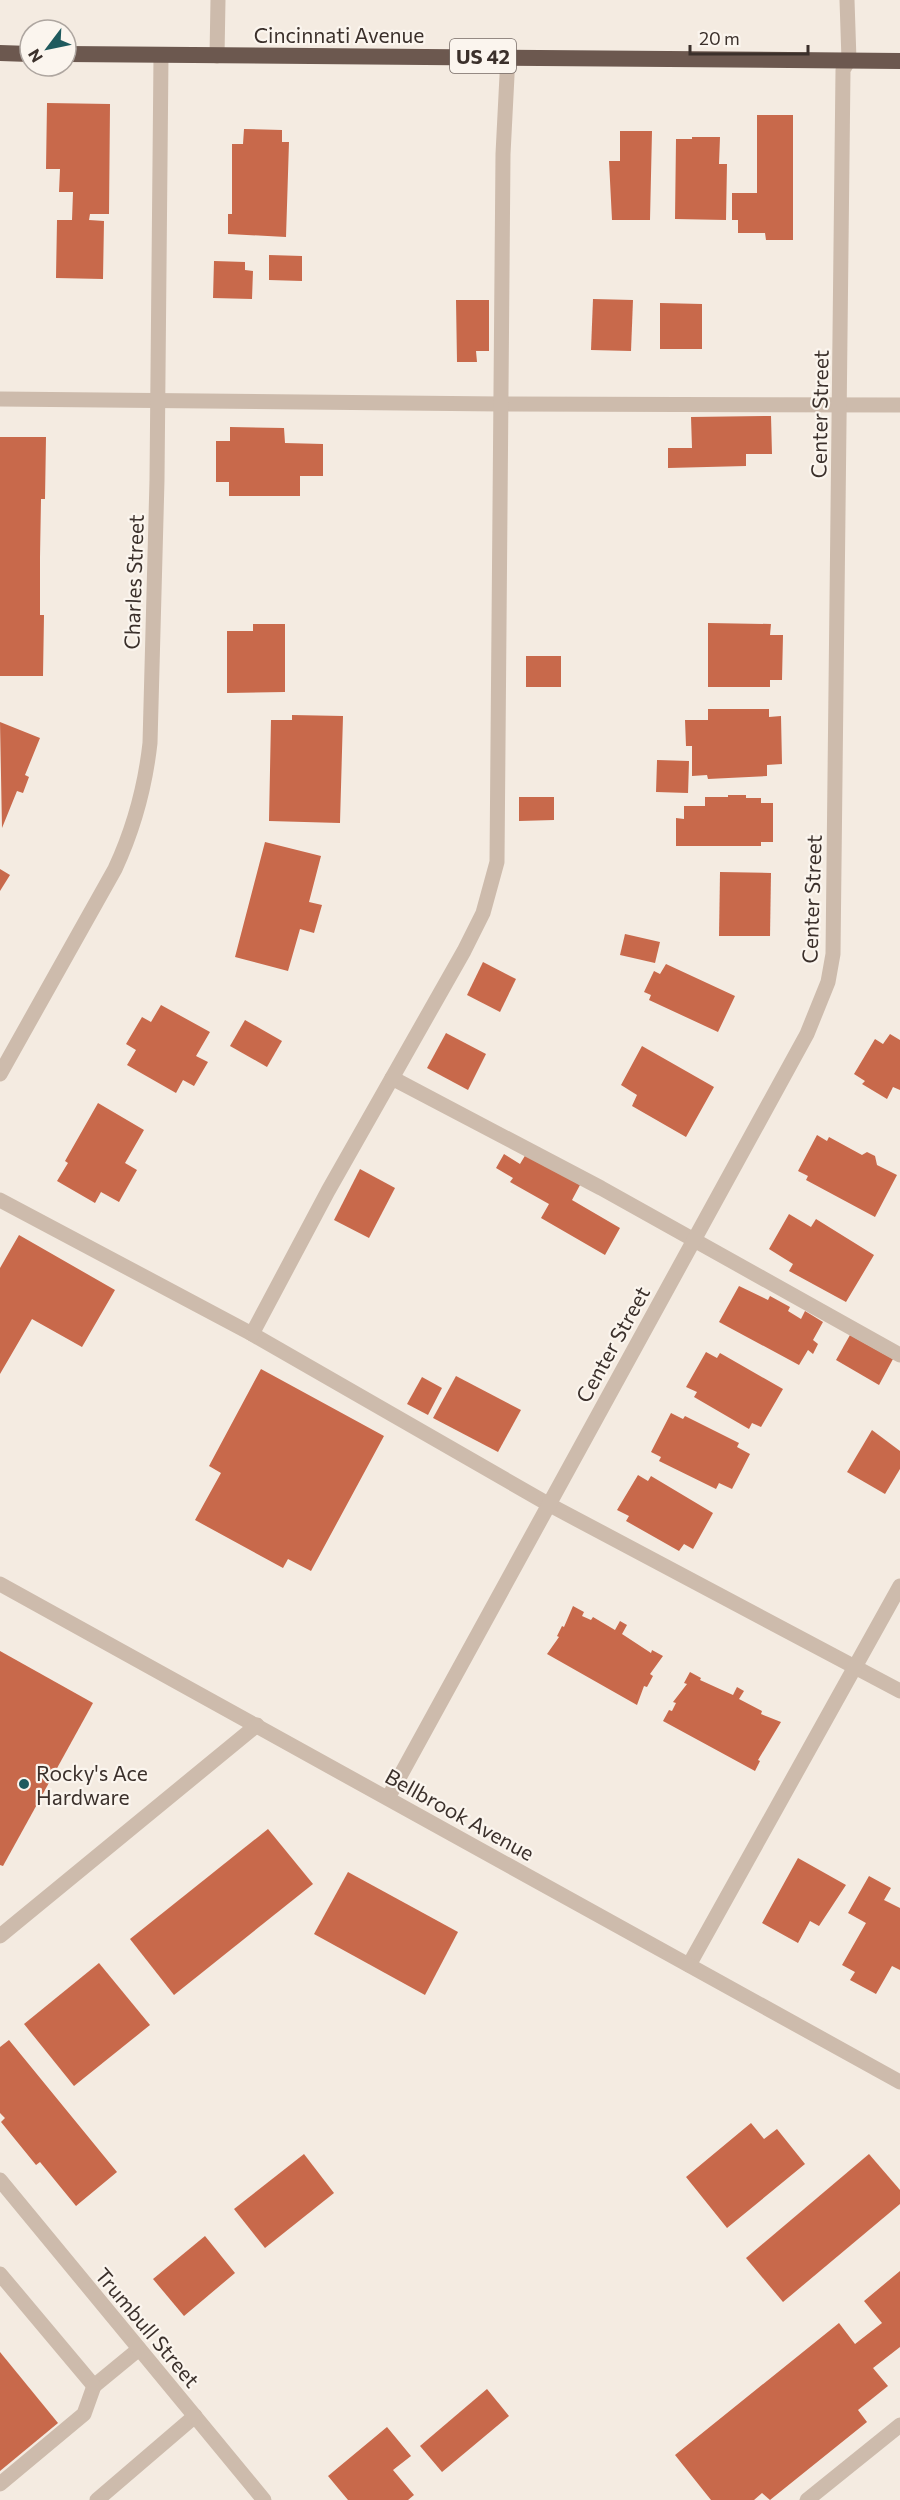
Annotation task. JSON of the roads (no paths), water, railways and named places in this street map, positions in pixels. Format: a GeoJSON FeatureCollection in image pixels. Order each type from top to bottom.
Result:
{"type":"FeatureCollection","features":[{"type":"Feature","properties":{"kind":"highway"},"geometry":{"type":"LineString","coordinates":[[0,53],[18,54]]}},
{"type":"Feature","properties":{"kind":"highway","name":"Cincinnati Avenue"},"geometry":{"type":"LineString","coordinates":[[78,54],[900,61]]}},
{"type":"Feature","properties":{"kind":"street"},"geometry":{"type":"LineString","coordinates":[[217,56],[218,0]]}},
{"type":"Feature","properties":{"kind":"street","name":"Center Street"},"geometry":{"type":"LineString","coordinates":[[388,1798],[807,1034],[828,981],[833,954],[843,70],[849,60],[847,0]]}},
{"type":"Feature","properties":{"kind":"street","name":"Charles Street"},"geometry":{"type":"LineString","coordinates":[[0,1074],[115,869],[128,841],[140,806],[150,743],[158,401],[161,56]]}},
{"type":"Feature","properties":{"kind":"street"},"geometry":{"type":"LineString","coordinates":[[252,1334],[483,913],[497,862],[503,154],[508,56]]}},
{"type":"Feature","properties":{"kind":"street"},"geometry":{"type":"LineString","coordinates":[[0,399],[900,405]]}},
{"type":"Feature","properties":{"kind":"street"},"geometry":{"type":"LineString","coordinates":[[392,1078],[693,1239],[900,1355]]}},
{"type":"Feature","properties":{"kind":"street"},"geometry":{"type":"LineString","coordinates":[[0,1200],[252,1334],[548,1504],[900,1691]]}},
{"type":"Feature","properties":{"kind":"street","name":"Bellbrook Avenue"},"geometry":{"type":"LineString","coordinates":[[0,1584],[900,2082]]}},
{"type":"Feature","properties":{"kind":"street"},"geometry":{"type":"LineString","coordinates":[[689,1965],[900,1586]]}},
{"type":"Feature","properties":{"kind":"street"},"geometry":{"type":"LineString","coordinates":[[0,1936],[257,1725]]}},
{"type":"Feature","properties":{"kind":"street","name":"Trumbull Street"},"geometry":{"type":"LineString","coordinates":[[0,2180],[264,2500]]}},
{"type":"Feature","properties":{"kind":"street"},"geometry":{"type":"LineString","coordinates":[[0,2274],[94,2386]]}},
{"type":"Feature","properties":{"kind":"street"},"geometry":{"type":"LineString","coordinates":[[0,2484],[84,2414],[94,2386],[139,2349]]}},
{"type":"Feature","properties":{"kind":"street"},"geometry":{"type":"LineString","coordinates":[[97,2500],[195,2416]]}},
{"type":"Feature","properties":{"kind":"street"},"geometry":{"type":"LineString","coordinates":[[807,2500],[900,2425]]}},
{"type":"Feature","properties":{"kind":"place","name":"Rocky's Ace Hardware"},"geometry":{"type":"Point","coordinates":[24,1784]}}]}
